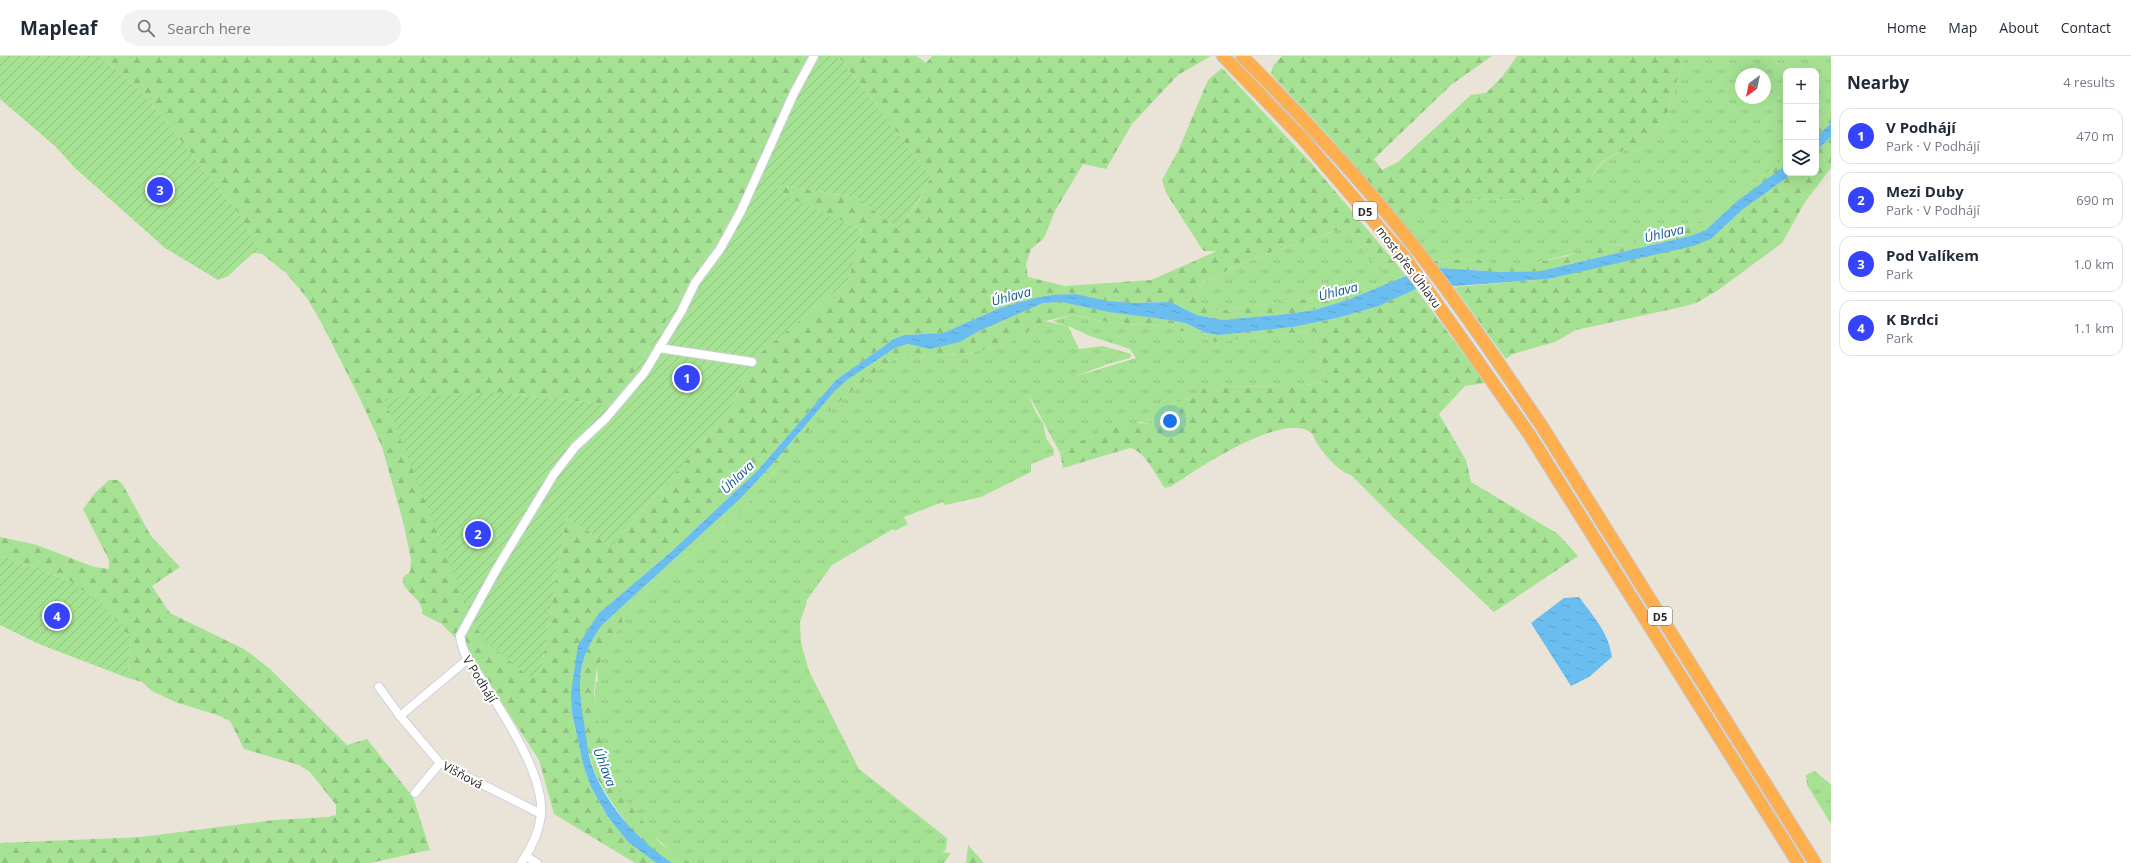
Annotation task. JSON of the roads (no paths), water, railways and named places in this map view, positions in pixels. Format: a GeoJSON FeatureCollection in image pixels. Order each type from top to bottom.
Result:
{"type":"FeatureCollection","features":[{"type":"Feature","properties":{"kind":"highway","name":"most přes Úhlavu"},"geometry":{"type":"LineString","coordinates":[[1223,56],[1304,139],[1402,254],[1533,440],[1798,863]]}},
{"type":"Feature","properties":{"kind":"highway","name":"most přes Úhlavu"},"geometry":{"type":"LineString","coordinates":[[1242,56],[1313,130],[1413,245],[1504,370],[1543,428],[1815,863]]}},
{"type":"Feature","properties":{"kind":"street","name":"V Podhájí"},"geometry":{"type":"LineString","coordinates":[[524,860],[538,831],[541,814],[539,791],[532,767],[461,647],[460,636],[496,570],[550,480],[575,447],[606,418],[644,373],[681,312],[695,283],[720,249],[741,211],[794,94],[814,56]]}},
{"type":"Feature","properties":{"kind":"street"},"geometry":{"type":"LineString","coordinates":[[659,348],[752,362]]}},
{"type":"Feature","properties":{"kind":"street"},"geometry":{"type":"LineString","coordinates":[[400,716],[468,659]]}},
{"type":"Feature","properties":{"kind":"street","name":"Višňová"},"geometry":{"type":"LineString","coordinates":[[379,687],[400,716],[440,763],[541,814]]}},
{"type":"Feature","properties":{"kind":"street"},"geometry":{"type":"LineString","coordinates":[[415,793],[440,763]]}},
{"type":"Feature","properties":{"kind":"street"},"geometry":{"type":"LineString","coordinates":[[524,860],[537,863]]}},
{"type":"Feature","properties":{"kind":"water"},"geometry":{"type":"Polygon","coordinates":[[[1831,123],[1831,137],[1819,148],[1819,134],[1831,123]]]}},
{"type":"Feature","properties":{"kind":"water"},"geometry":{"type":"Polygon","coordinates":[[[1783,167],[1783,176],[1789,176],[1742,210],[1711,239],[1693,246],[1548,279],[1416,289],[1379,306],[1337,318],[1293,327],[1220,335],[1206,333],[1185,323],[1170,320],[1108,312],[1061,302],[1043,303],[979,331],[960,342],[930,349],[907,344],[895,348],[847,380],[834,392],[769,468],[741,498],[602,625],[583,660],[580,695],[589,756],[594,772],[621,817],[645,842],[672,863],[656,863],[628,842],[608,817],[591,787],[583,764],[572,713],[571,693],[578,645],[599,613],[671,552],[758,470],[836,380],[894,339],[905,335],[943,333],[1000,308],[1035,298],[1052,295],[1075,294],[1107,301],[1132,303],[1170,302],[1197,315],[1221,320],[1315,310],[1350,299],[1406,276],[1439,268],[1501,272],[1541,271],[1690,236],[1706,230],[1736,202],[1783,167]]]}},
{"type":"Feature","properties":{"kind":"water"},"geometry":{"type":"Polygon","coordinates":[[[1579,597],[1604,632],[1608,640],[1612,657],[1589,677],[1571,686],[1531,623],[1564,598],[1579,597]]]}},
{"type":"Feature","properties":{"kind":"place","name":"Pod Valíkem"},"geometry":{"type":"Point","coordinates":[160,190]}},
{"type":"Feature","properties":{"kind":"place","name":"V Podhájí"},"geometry":{"type":"Point","coordinates":[687,378]}},
{"type":"Feature","properties":{"kind":"place","name":"Mezi Duby"},"geometry":{"type":"Point","coordinates":[478,534]}},
{"type":"Feature","properties":{"kind":"place","name":"K Brdci"},"geometry":{"type":"Point","coordinates":[57,616]}},
{"type":"Feature","properties":{"kind":"water label","name":"Úhlava"},"geometry":{"type":"Point","coordinates":[1664,233]}},
{"type":"Feature","properties":{"kind":"water label","name":"Úhlava"},"geometry":{"type":"Point","coordinates":[1338,291]}},
{"type":"Feature","properties":{"kind":"water label","name":"Úhlava"},"geometry":{"type":"Point","coordinates":[1011,296]}},
{"type":"Feature","properties":{"kind":"water label","name":"Úhlava"},"geometry":{"type":"Point","coordinates":[737,477]}},
{"type":"Feature","properties":{"kind":"water label","name":"Úhlava"},"geometry":{"type":"Point","coordinates":[605,767]}}]}
